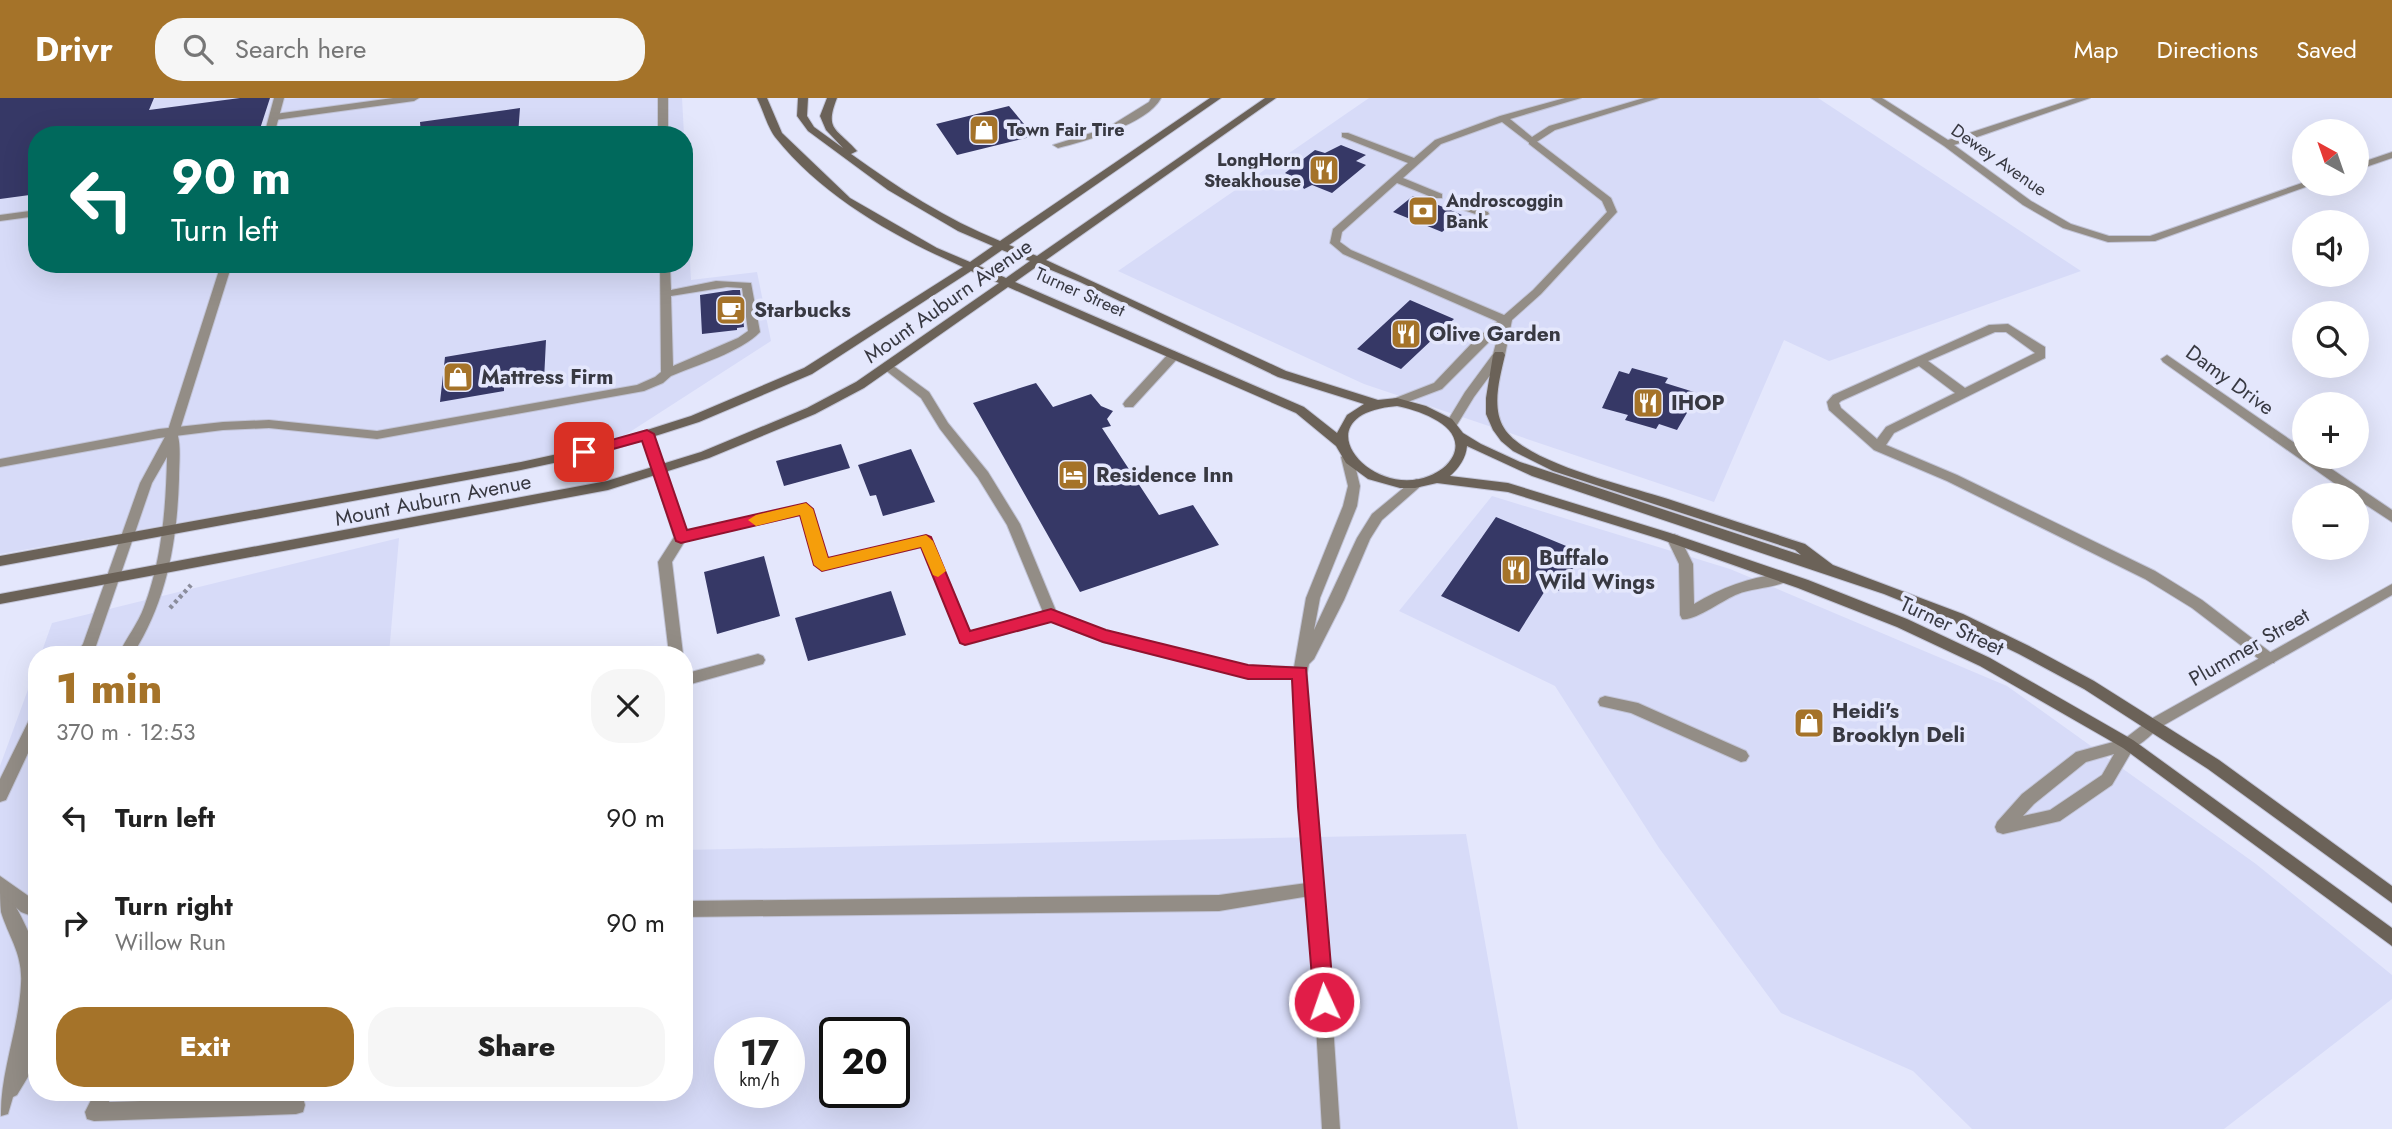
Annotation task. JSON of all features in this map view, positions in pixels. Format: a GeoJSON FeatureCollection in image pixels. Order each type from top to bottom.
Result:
{"type":"FeatureCollection","features":[{"type":"Feature","properties":{"kind":"main road","name":"Turner Street"},"geometry":{"type":"LineString","coordinates":[[762,98],[778,134],[846,200],[933,250],[1300,410],[1341,443]]}},
{"type":"Feature","properties":{"kind":"main road","name":"Turner Street"},"geometry":{"type":"LineString","coordinates":[[803,98],[802,116],[811,129],[892,188],[962,229],[1040,261],[1282,374],[1377,404]]}},
{"type":"Feature","properties":{"kind":"main road"},"geometry":{"type":"LineString","coordinates":[[832,98],[825,116],[829,128],[892,188]]}},
{"type":"Feature","properties":{"kind":"main road","name":"Mount Auburn Avenue"},"geometry":{"type":"LineString","coordinates":[[0,561],[521,466],[605,448],[695,419],[808,371],[923,299],[1216,98]]}},
{"type":"Feature","properties":{"kind":"main road","name":"Mount Auburn Avenue"},"geometry":{"type":"LineString","coordinates":[[0,599],[521,503],[608,485],[659,471],[811,411],[860,385],[1271,98]]}},
{"type":"Feature","properties":{"kind":"main road"},"geometry":{"type":"LineString","coordinates":[[1499,355],[1490,392],[1492,420],[1510,443],[1530,456],[1557,468],[1800,547],[1832,571]]}},
{"type":"Feature","properties":{"kind":"main road"},"geometry":{"type":"LineString","coordinates":[[1397,402],[1419,405],[1444,418],[1455,430],[1461,451],[1453,466],[1434,478],[1417,484],[1389,482],[1369,475],[1348,457],[1341,443],[1347,422],[1366,408],[1397,402]]}},
{"type":"Feature","properties":{"kind":"main road","name":"Turner Street"},"geometry":{"type":"LineString","coordinates":[[1455,430],[1532,473],[1832,571],[1967,621],[2037,655],[2154,724],[2392,896]]}},
{"type":"Feature","properties":{"kind":"main road","name":"Turner Street"},"geometry":{"type":"LineString","coordinates":[[1434,478],[1508,488],[1674,539],[1902,623],[1985,662],[2128,744],[2392,938]]}},
{"type":"Feature","properties":{"kind":"street"},"geometry":{"type":"LineString","coordinates":[[272,126],[279,98]]}},
{"type":"Feature","properties":{"kind":"street"},"geometry":{"type":"LineString","coordinates":[[275,117],[414,98]]}},
{"type":"Feature","properties":{"kind":"street"},"geometry":{"type":"LineString","coordinates":[[663,98],[663,126]]}},
{"type":"Feature","properties":{"kind":"street"},"geometry":{"type":"LineString","coordinates":[[1058,145],[1110,130],[1153,104],[1156,98]]}},
{"type":"Feature","properties":{"kind":"street"},"geometry":{"type":"LineString","coordinates":[[1507,321],[1339,247],[1335,243],[1337,231],[1438,142],[1503,118],[1576,98]]}},
{"type":"Feature","properties":{"kind":"street"},"geometry":{"type":"LineString","coordinates":[[1532,142],[1552,128],[1654,98]]}},
{"type":"Feature","properties":{"kind":"street","name":"Dewey Avenue"},"geometry":{"type":"LineString","coordinates":[[1876,98],[1947,144],[2027,203],[2067,226],[2119,242],[2151,239],[2292,190]]}},
{"type":"Feature","properties":{"kind":"street"},"geometry":{"type":"LineString","coordinates":[[1947,144],[2085,98]]}},
{"type":"Feature","properties":{"kind":"street"},"geometry":{"type":"LineString","coordinates":[[1397,402],[1438,386],[1476,346],[1507,321],[1612,212],[1607,200],[1503,118]]}},
{"type":"Feature","properties":{"kind":"street"},"geometry":{"type":"LineString","coordinates":[[1345,135],[1414,162]]}},
{"type":"Feature","properties":{"kind":"street"},"geometry":{"type":"LineString","coordinates":[[2370,163],[2392,155]]}},
{"type":"Feature","properties":{"kind":"street"},"geometry":{"type":"LineString","coordinates":[[1395,179],[1438,196]]}},
{"type":"Feature","properties":{"kind":"street"},"geometry":{"type":"LineString","coordinates":[[1457,204],[1484,214]]}},
{"type":"Feature","properties":{"kind":"street"},"geometry":{"type":"LineString","coordinates":[[0,218],[28,214]]}},
{"type":"Feature","properties":{"kind":"street"},"geometry":{"type":"LineString","coordinates":[[89,646],[130,536],[146,483],[173,433],[224,273]]}},
{"type":"Feature","properties":{"kind":"street"},"geometry":{"type":"LineString","coordinates":[[665,273],[667,373]]}},
{"type":"Feature","properties":{"kind":"street"},"geometry":{"type":"LineString","coordinates":[[0,463],[209,426],[258,424],[348,435],[377,435],[640,388],[659,380],[667,373],[742,341],[754,332],[747,285],[735,283],[705,286],[666,294]]}},
{"type":"Feature","properties":{"kind":"street"},"geometry":{"type":"LineString","coordinates":[[1455,430],[1469,395],[1499,355],[1507,321]]}},
{"type":"Feature","properties":{"kind":"street"},"geometry":{"type":"LineString","coordinates":[[1878,447],[1890,430],[2041,355],[2041,350],[2001,327],[1993,328],[1833,402],[1835,410],[1878,447],[1952,478],[2150,575],[2197,604],[2269,659]]}},
{"type":"Feature","properties":{"kind":"street"},"geometry":{"type":"LineString","coordinates":[[1129,404],[1174,355]]}},
{"type":"Feature","properties":{"kind":"street","name":"Damy Drive"},"geometry":{"type":"LineString","coordinates":[[2167,359],[2292,448]]}},
{"type":"Feature","properties":{"kind":"street"},"geometry":{"type":"LineString","coordinates":[[1920,361],[1964,393]]}},
{"type":"Feature","properties":{"kind":"street"},"geometry":{"type":"LineString","coordinates":[[888,366],[925,395],[944,426],[983,475],[1013,524],[1051,615]]}},
{"type":"Feature","properties":{"kind":"street"},"geometry":{"type":"LineString","coordinates":[[130,646],[156,596],[170,529],[173,433]]}},
{"type":"Feature","properties":{"kind":"street"},"geometry":{"type":"LineString","coordinates":[[647,434],[681,537]]}},
{"type":"Feature","properties":{"kind":"street"},"geometry":{"type":"LineString","coordinates":[[1331,1129],[1307,807],[1300,673],[1312,598],[1350,506],[1354,486],[1348,457]]}},
{"type":"Feature","properties":{"kind":"street","name":"Damy Drive"},"geometry":{"type":"LineString","coordinates":[[2322,469],[2392,517]]}},
{"type":"Feature","properties":{"kind":"street"},"geometry":{"type":"LineString","coordinates":[[1300,673],[1337,600],[1364,538],[1377,517],[1417,484]]}},
{"type":"Feature","properties":{"kind":"street"},"geometry":{"type":"LineString","coordinates":[[675,646],[666,562],[681,537],[806,509],[822,565],[926,541],[965,639],[1051,615],[1103,636],[1248,672],[1300,673]]}},
{"type":"Feature","properties":{"kind":"street"},"geometry":{"type":"LineString","coordinates":[[1674,539],[1686,565],[1687,615],[1740,585],[1784,578]]}},
{"type":"Feature","properties":{"kind":"street","name":"Plummer Street"},"geometry":{"type":"LineString","coordinates":[[2128,744],[2154,724],[2392,589]]}},
{"type":"Feature","properties":{"kind":"street"},"geometry":{"type":"LineString","coordinates":[[693,677],[758,660]]}},
{"type":"Feature","properties":{"kind":"street"},"geometry":{"type":"LineString","coordinates":[[1605,702],[1633,706],[1741,756]]}},
{"type":"Feature","properties":{"kind":"street"},"geometry":{"type":"LineString","coordinates":[[0,795],[28,737]]}},
{"type":"Feature","properties":{"kind":"street"},"geometry":{"type":"LineString","coordinates":[[2128,744],[2107,780],[2054,816],[2003,827],[2028,799],[2081,757],[2128,744]]}},
{"type":"Feature","properties":{"kind":"street"},"geometry":{"type":"LineString","coordinates":[[0,883],[28,907]]}},
{"type":"Feature","properties":{"kind":"street"},"geometry":{"type":"LineString","coordinates":[[693,909],[1219,903],[1315,889]]}},
{"type":"Feature","properties":{"kind":"street"},"geometry":{"type":"LineString","coordinates":[[0,892],[28,961]]}},
{"type":"Feature","properties":{"kind":"street"},"geometry":{"type":"LineString","coordinates":[[1,1108],[28,1005]]}},
{"type":"Feature","properties":{"kind":"street"},"geometry":{"type":"LineString","coordinates":[[1,1108],[28,1061]]}},
{"type":"Feature","properties":{"kind":"street"},"geometry":{"type":"LineString","coordinates":[[99,1101],[93,1112],[296,1105]]}},
{"type":"Feature","properties":{"kind":"shaded area"},"geometry":{"type":"Polygon","coordinates":[[[0,98],[682,98],[684,126],[28,126],[28,273],[691,273],[691,280],[757,272],[771,341],[605,448],[0,554],[0,98]]]}},
{"type":"Feature","properties":{"kind":"shaded area"},"geometry":{"type":"Polygon","coordinates":[[[1369,98],[1818,98],[2081,271],[1829,361],[1784,340],[1714,502],[1364,384],[1118,271],[1369,98]]]}},
{"type":"Feature","properties":{"kind":"shaded area"},"geometry":{"type":"Polygon","coordinates":[[[1492,496],[1730,569],[2007,686],[2256,864],[2392,975],[2392,999],[2224,1129],[1972,1129],[1913,1071],[1781,1013],[1659,848],[1555,686],[1399,611],[1492,496]]]}},
{"type":"Feature","properties":{"kind":"shaded area"},"geometry":{"type":"Polygon","coordinates":[[[399,538],[390,646],[44,646],[52,623],[399,538]]]}},
{"type":"Feature","properties":{"kind":"shaded area"},"geometry":{"type":"Polygon","coordinates":[[[28,690],[28,1101],[693,1101],[693,850],[1466,834],[1518,1129],[0,1129],[0,766],[28,690]]]}},
{"type":"Feature","properties":{"kind":"building"},"geometry":{"type":"Polygon","coordinates":[[[0,98],[154,98],[149,110],[240,98],[270,98],[261,126],[28,126],[28,195],[0,199],[0,98]]]}},
{"type":"Feature","properties":{"kind":"building","name":"Town Fair Tire"},"geometry":{"type":"Polygon","coordinates":[[[1009,106],[1034,136],[957,155],[936,124],[1009,106]]]}},
{"type":"Feature","properties":{"kind":"building"},"geometry":{"type":"Polygon","coordinates":[[[520,108],[519,126],[420,126],[420,122],[520,108]]]}},
{"type":"Feature","properties":{"kind":"building","name":"LongHorn Steakhouse"},"geometry":{"type":"Polygon","coordinates":[[[1341,145],[1366,155],[1356,161],[1366,165],[1332,193],[1312,185],[1304,189],[1298,179],[1285,173],[1315,150],[1325,153],[1341,145]]]}},
{"type":"Feature","properties":{"kind":"building","name":"Androscoggin Bank"},"geometry":{"type":"Polygon","coordinates":[[[1413,196],[1462,215],[1442,232],[1393,212],[1413,196]]]}},
{"type":"Feature","properties":{"kind":"building","name":"Starbucks"},"geometry":{"type":"Polygon","coordinates":[[[740,290],[744,327],[702,334],[700,295],[740,290]]]}},
{"type":"Feature","properties":{"kind":"building","name":"Olive Garden"},"geometry":{"type":"Polygon","coordinates":[[[1410,300],[1454,319],[1401,369],[1357,349],[1410,300]]]}},
{"type":"Feature","properties":{"kind":"building"},"geometry":{"type":"Polygon","coordinates":[[[546,340],[544,380],[504,387],[504,391],[440,402],[445,357],[546,340]]]}},
{"type":"Feature","properties":{"kind":"building","name":"IHOP"},"geometry":{"type":"Polygon","coordinates":[[[1632,368],[1668,378],[1665,383],[1694,392],[1690,397],[1695,399],[1677,430],[1659,424],[1656,429],[1625,420],[1628,415],[1602,408],[1619,371],[1629,374],[1632,368]]]}},
{"type":"Feature","properties":{"kind":"building","name":"Residence Inn"},"geometry":{"type":"Polygon","coordinates":[[[1036,383],[1053,407],[1091,394],[1101,406],[1113,411],[1107,419],[1111,426],[1102,428],[1159,515],[1193,505],[1219,545],[1080,592],[973,403],[1036,383]]]}},
{"type":"Feature","properties":{"kind":"building"},"geometry":{"type":"Polygon","coordinates":[[[841,444],[850,468],[784,486],[776,461],[841,444]]]}},
{"type":"Feature","properties":{"kind":"building"},"geometry":{"type":"Polygon","coordinates":[[[911,449],[935,502],[883,516],[876,495],[870,496],[858,465],[911,449]]]}},
{"type":"Feature","properties":{"kind":"building","name":"Buffalo Wild Wings"},"geometry":{"type":"Polygon","coordinates":[[[1496,517],[1583,553],[1559,591],[1548,586],[1519,632],[1441,596],[1496,517]]]}},
{"type":"Feature","properties":{"kind":"building"},"geometry":{"type":"Polygon","coordinates":[[[764,556],[780,616],[717,634],[704,572],[764,556]]]}},
{"type":"Feature","properties":{"kind":"building"},"geometry":{"type":"Polygon","coordinates":[[[891,591],[906,635],[808,661],[795,618],[891,591]]]}},
{"type":"Feature","properties":{"kind":"slow traffic"},"geometry":{"type":"LineString","coordinates":[[756,520],[806,509],[822,565],[926,541],[938,571]]}},
{"type":"Feature","properties":{"kind":"place","name":"Town Fair Tire"},"geometry":{"type":"Point","coordinates":[984,130]}},
{"type":"Feature","properties":{"kind":"place","name":"LongHorn Steakhouse"},"geometry":{"type":"Point","coordinates":[1324,170]}},
{"type":"Feature","properties":{"kind":"place","name":"Androscoggin Bank"},"geometry":{"type":"Point","coordinates":[1423,211]}},
{"type":"Feature","properties":{"kind":"place","name":"Starbucks"},"geometry":{"type":"Point","coordinates":[731,310]}},
{"type":"Feature","properties":{"kind":"place","name":"Olive Garden"},"geometry":{"type":"Point","coordinates":[1406,334]}},
{"type":"Feature","properties":{"kind":"place","name":"Mattress Firm"},"geometry":{"type":"Point","coordinates":[458,377]}},
{"type":"Feature","properties":{"kind":"place","name":"IHOP"},"geometry":{"type":"Point","coordinates":[1648,403]}},
{"type":"Feature","properties":{"kind":"place","name":"Residence Inn"},"geometry":{"type":"Point","coordinates":[1073,475]}},
{"type":"Feature","properties":{"kind":"place","name":"Buffalo Wild Wings"},"geometry":{"type":"Point","coordinates":[1516,570]}},
{"type":"Feature","properties":{"kind":"place","name":"Heidi's Brooklyn Deli"},"geometry":{"type":"Point","coordinates":[1809,723]}},
{"type":"Feature","properties":{"kind":"route"},"geometry":{"type":"LineString","coordinates":[[584,452],[647,434],[681,537],[806,509],[822,565],[926,541],[965,639],[1051,615],[1103,636],[1248,672],[1300,673],[1307,807],[1324,1002]]}}]}
